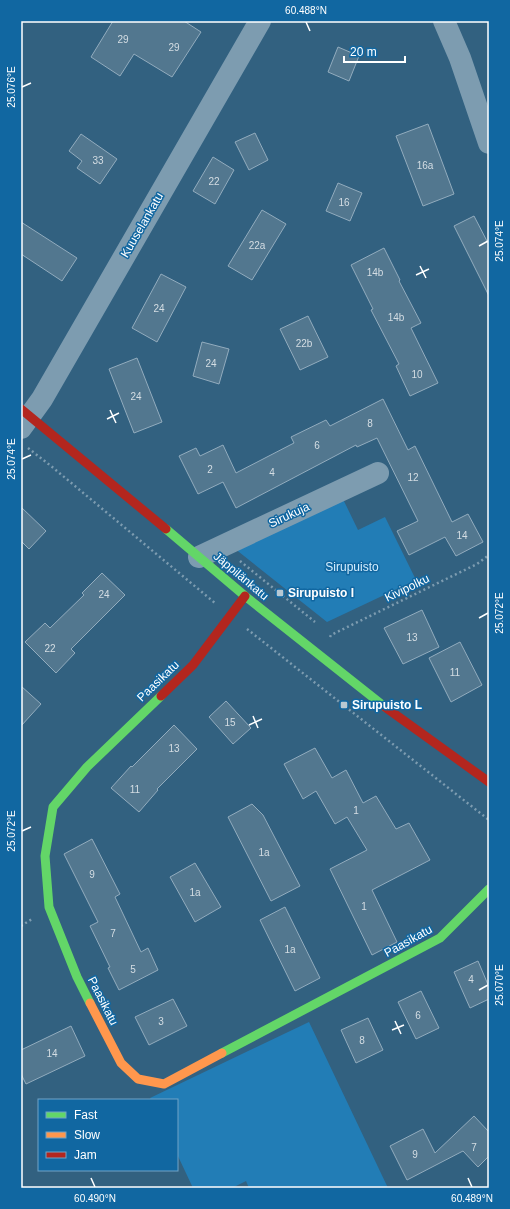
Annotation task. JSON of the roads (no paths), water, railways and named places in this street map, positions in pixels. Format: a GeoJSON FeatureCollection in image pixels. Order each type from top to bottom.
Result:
{"type":"FeatureCollection","features":[{"type":"Feature","properties":{"kind":"street","name":"Kuuselankatu"},"geometry":{"type":"LineString","coordinates":[[24,418],[42,399],[260,21]]}},
{"type":"Feature","properties":{"kind":"street"},"geometry":{"type":"LineString","coordinates":[[444,21],[460,58],[489,143]]}},
{"type":"Feature","properties":{"kind":"street","name":"Jäppilänkatu"},"geometry":{"type":"LineString","coordinates":[[24,418],[386,708],[489,782]]}},
{"type":"Feature","properties":{"kind":"street","name":"Sirukuja"},"geometry":{"type":"LineString","coordinates":[[199,557],[378,473]]}},
{"type":"Feature","properties":{"kind":"street","name":"Paasikatu"},"geometry":{"type":"LineString","coordinates":[[245,596],[193,665],[87,767],[53,807],[45,856],[49,907],[77,977],[121,1063],[138,1079],[164,1084],[440,938],[489,889]]}},
{"type":"Feature","properties":{"kind":"place","name":"Sirupuisto I"},"geometry":{"type":"Point","coordinates":[280,593]}},
{"type":"Feature","properties":{"kind":"place","name":"Sirupuisto L"},"geometry":{"type":"Point","coordinates":[344,705]}},
{"type":"Feature","properties":{"kind":"park label","name":"Sirupuisto"},"geometry":{"type":"Point","coordinates":[352,567]}}]}
